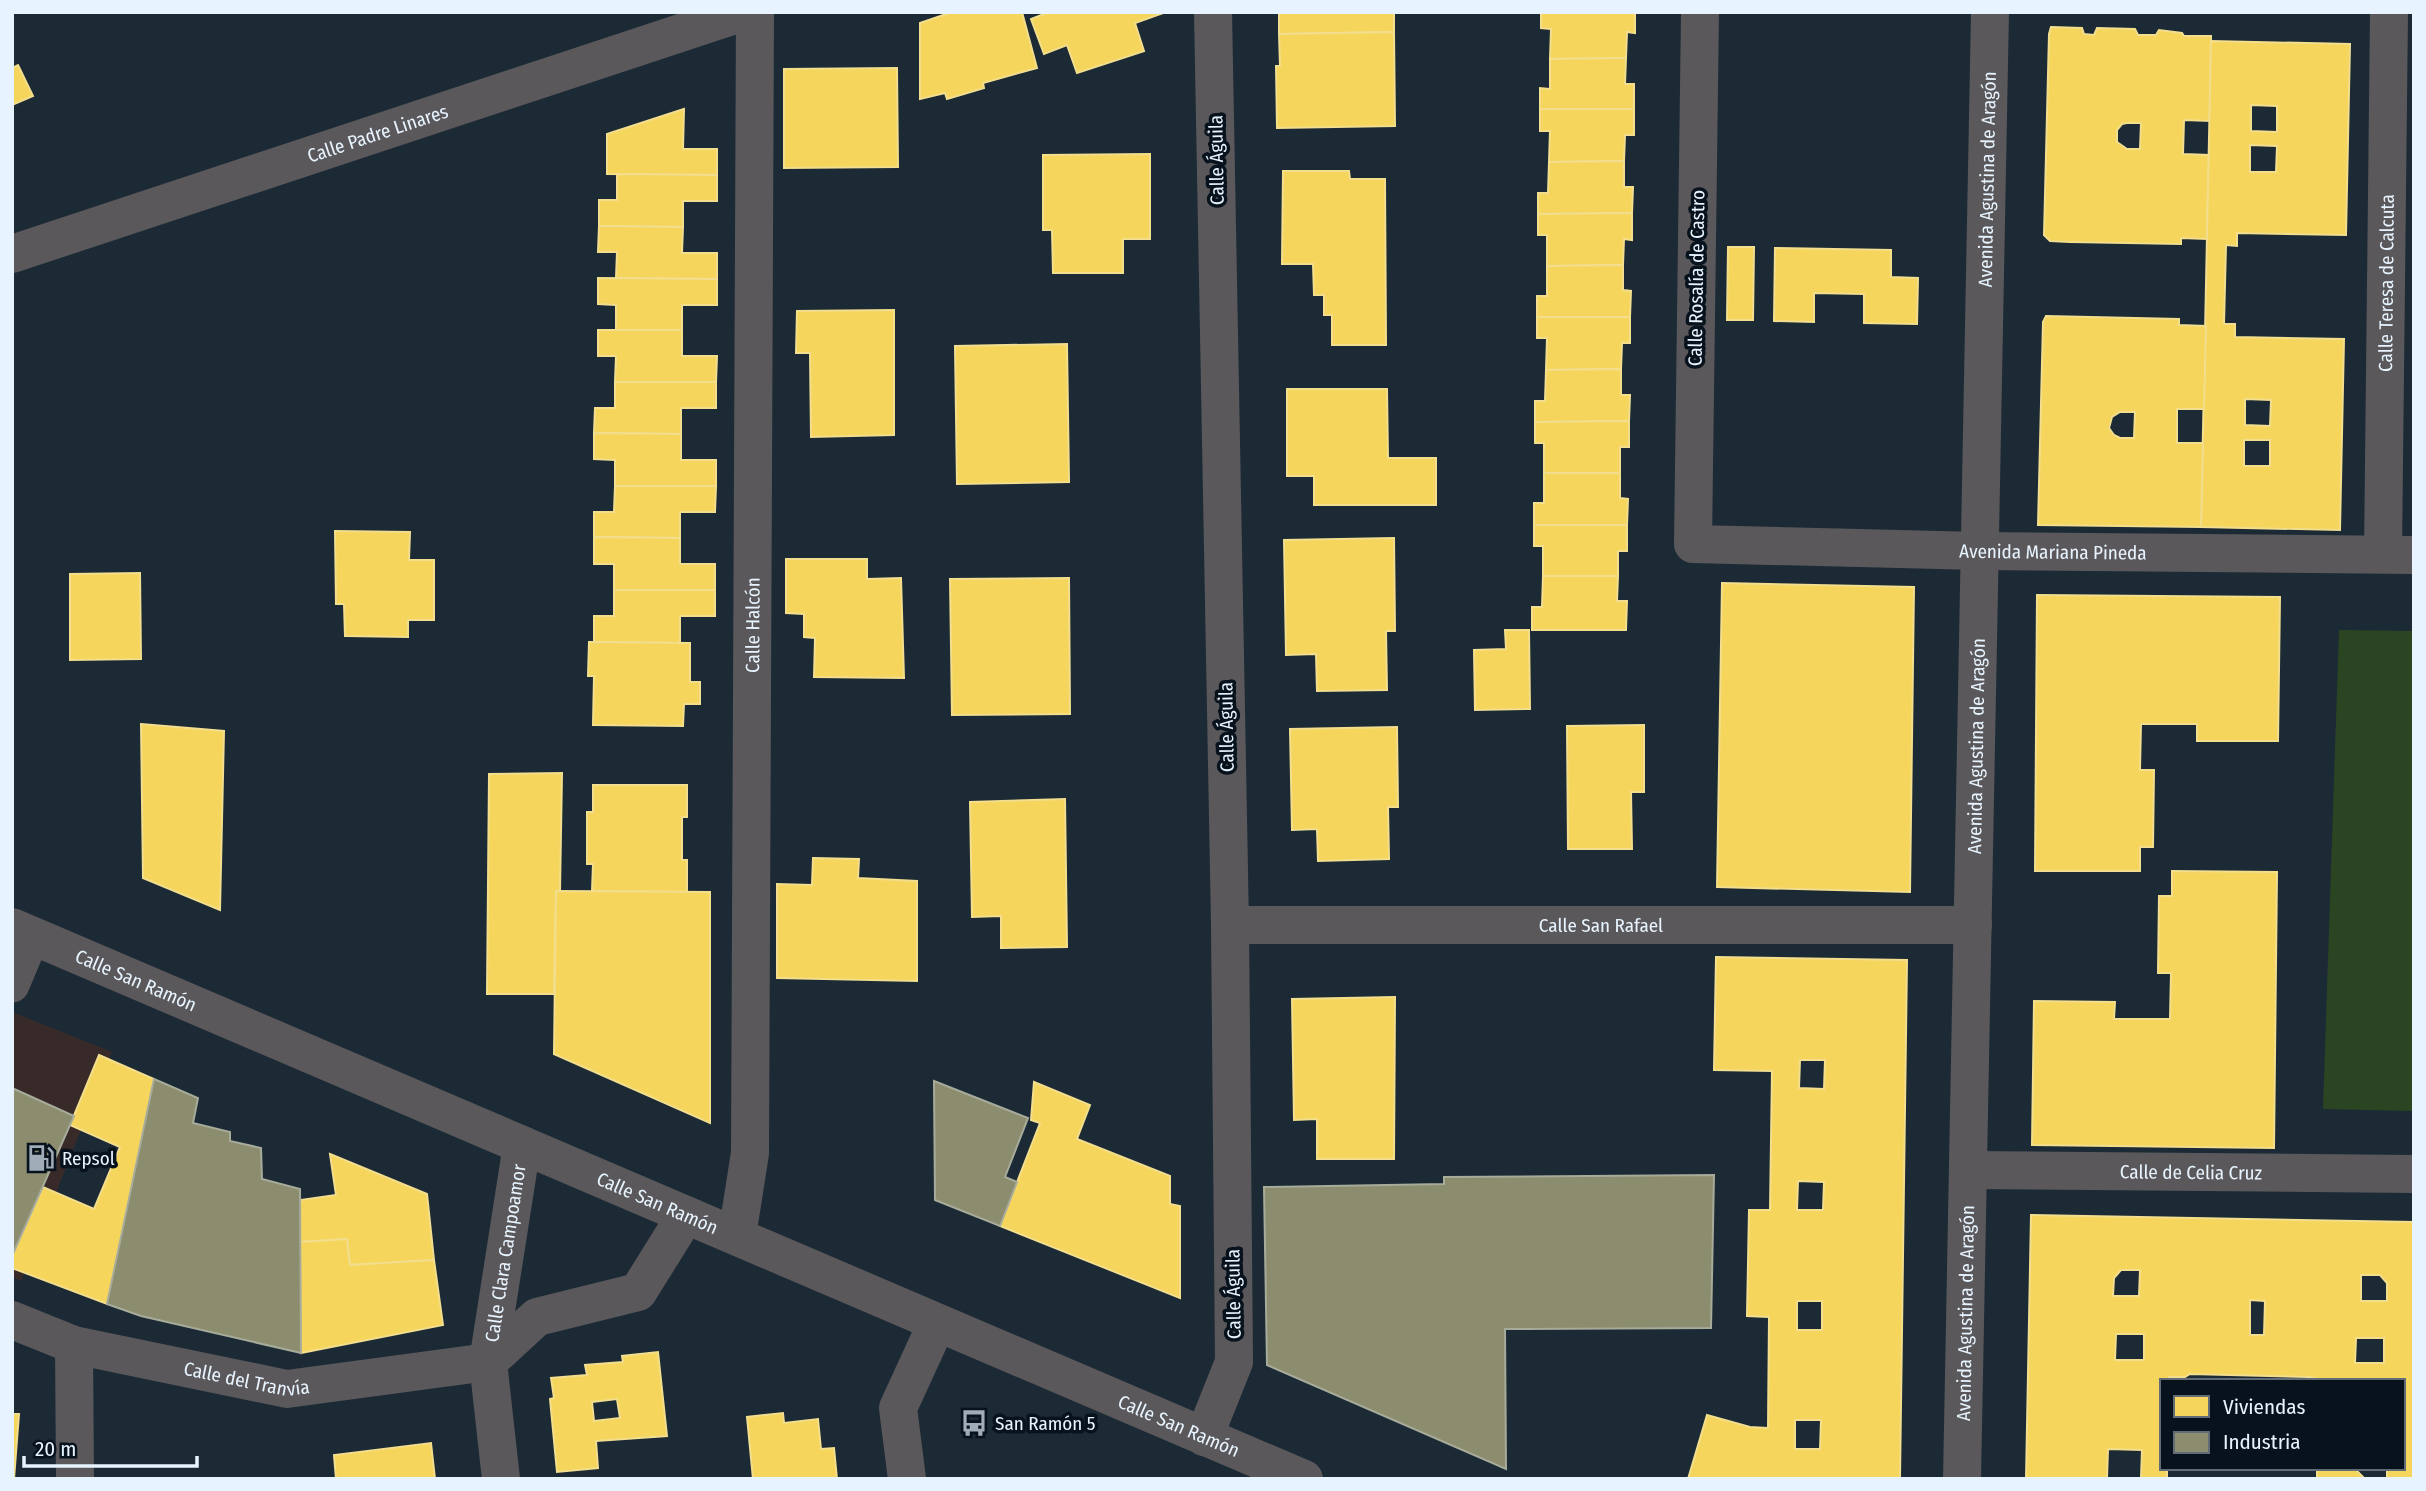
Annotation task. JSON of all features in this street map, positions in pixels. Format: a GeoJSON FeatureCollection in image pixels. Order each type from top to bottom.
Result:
{"type":"FeatureCollection","features":[{"type":"Feature","properties":{"kind":"street","name":"Calle Padre Linares"},"geometry":{"type":"LineString","coordinates":[[12,254],[744,12]]}},
{"type":"Feature","properties":{"kind":"street","name":"Calle Halcón"},"geometry":{"type":"LineString","coordinates":[[737,1236],[750,1153],[755,12]]}},
{"type":"Feature","properties":{"kind":"street","name":"Calle Águila"},"geometry":{"type":"LineString","coordinates":[[1204,1437],[1234,1362],[1230,925],[1213,12]]}},
{"type":"Feature","properties":{"kind":"street","name":"Calle Rosalía de Castro"},"geometry":{"type":"LineString","coordinates":[[1693,544],[1700,12]]}},
{"type":"Feature","properties":{"kind":"street","name":"Avenida Agustina de Aragón"},"geometry":{"type":"LineString","coordinates":[[1962,1479],[1990,12]]}},
{"type":"Feature","properties":{"kind":"street","name":"Calle Teresa de Calcuta"},"geometry":{"type":"LineString","coordinates":[[2389,12],[2398,555]]}},
{"type":"Feature","properties":{"kind":"street","name":"Avenida Mariana Pineda"},"geometry":{"type":"LineString","coordinates":[[1693,544],[1979,551],[2398,555]]}},
{"type":"Feature","properties":{"kind":"street","name":"Calle San Rafael"},"geometry":{"type":"LineString","coordinates":[[1230,925],[1973,925]]}},
{"type":"Feature","properties":{"kind":"street","name":"Calle San Ramón"},"geometry":{"type":"LineString","coordinates":[[22,931],[1304,1479]]}},
{"type":"Feature","properties":{"kind":"street","name":"Calle Clara Campoamor"},"geometry":{"type":"LineString","coordinates":[[501,1479],[488,1362],[522,1145]]}},
{"type":"Feature","properties":{"kind":"street","name":"Calle de Celia Cruz"},"geometry":{"type":"LineString","coordinates":[[1969,1170],[2414,1174]]}},
{"type":"Feature","properties":{"kind":"street","name":"Calle Clara Campoamor"},"geometry":{"type":"LineString","coordinates":[[488,1362],[537,1317],[638,1292],[686,1214]]}},
{"type":"Feature","properties":{"kind":"street","name":"Calle del Tranvía"},"geometry":{"type":"LineString","coordinates":[[12,1320],[74,1345],[287,1390],[488,1362]]}},
{"type":"Feature","properties":{"kind":"street"},"geometry":{"type":"LineString","coordinates":[[907,1479],[898,1408],[937,1323]]}},
{"type":"Feature","properties":{"kind":"street"},"geometry":{"type":"LineString","coordinates":[[74,1345],[75,1479]]}},
{"type":"Feature","properties":{"kind":"lane"},"geometry":{"type":"LineString","coordinates":[[12,985],[22,931]]}},
{"type":"Feature","properties":{"kind":"shaded area","name":"Repsol"},"geometry":{"type":"Polygon","coordinates":[[[12,1012],[112,1052],[21,1281],[12,1277],[12,1012]]]}},
{"type":"Feature","properties":{"kind":"green space"},"geometry":{"type":"Polygon","coordinates":[[[2339,630],[2414,631],[2414,1111],[2323,1109],[2339,630]]]}},
{"type":"Feature","properties":{"kind":"building: Viviendas"},"geometry":{"type":"Polygon","coordinates":[[[952,12],[1022,12],[1037,68],[983,83],[984,88],[947,99],[945,93],[920,99],[920,23],[952,12]]]}},
{"type":"Feature","properties":{"kind":"building: Viviendas"},"geometry":{"type":"Polygon","coordinates":[[[1043,12],[1163,13],[1135,23],[1144,51],[1077,73],[1067,45],[1044,54],[1031,19],[1044,14],[1043,12]]]}},
{"type":"Feature","properties":{"kind":"building: Viviendas"},"geometry":{"type":"Polygon","coordinates":[[[1279,12],[1394,12],[1394,32],[1279,34],[1279,12]]]}},
{"type":"Feature","properties":{"kind":"building: Viviendas"},"geometry":{"type":"Polygon","coordinates":[[[1541,12],[1635,12],[1635,33],[1627,32],[1626,58],[1550,59],[1551,29],[1541,28],[1541,12]]]}},
{"type":"Feature","properties":{"kind":"building: Viviendas"},"geometry":{"type":"Polygon","coordinates":[[[2051,27],[2082,28],[2084,34],[2094,35],[2097,28],[2135,29],[2138,35],[2156,35],[2159,30],[2182,33],[2184,36],[2211,36],[2210,121],[2184,120],[2183,154],[2209,155],[2207,239],[2181,238],[2181,244],[2070,242],[2050,241],[2044,235],[2051,27]],[[2141,123],[2122,124],[2117,130],[2117,142],[2127,149],[2140,149],[2141,123]]]}},
{"type":"Feature","properties":{"kind":"building: Viviendas"},"geometry":{"type":"Polygon","coordinates":[[[1394,32],[1395,126],[1277,128],[1276,66],[1280,66],[1279,34],[1394,32]]]}},
{"type":"Feature","properties":{"kind":"building: Viviendas"},"geometry":{"type":"Polygon","coordinates":[[[2211,41],[2350,44],[2346,235],[2237,233],[2237,246],[2226,245],[2224,324],[2235,324],[2235,337],[2344,339],[2340,530],[2201,527],[2211,41]],[[2251,105],[2251,131],[2277,132],[2277,106],[2251,105]],[[2250,145],[2250,172],[2276,172],[2277,146],[2250,145]],[[2245,399],[2245,425],[2270,426],[2271,400],[2245,399]],[[2244,440],[2244,466],[2270,466],[2270,440],[2244,440]]]}},
{"type":"Feature","properties":{"kind":"building: Viviendas"},"geometry":{"type":"Polygon","coordinates":[[[1626,58],[1625,84],[1634,84],[1634,109],[1540,109],[1540,88],[1550,89],[1550,59],[1626,58]]]}},
{"type":"Feature","properties":{"kind":"building: Viviendas"},"geometry":{"type":"Polygon","coordinates":[[[18,65],[33,96],[12,105],[12,68],[18,65]]]}},
{"type":"Feature","properties":{"kind":"building: Viviendas"},"geometry":{"type":"Polygon","coordinates":[[[897,68],[898,167],[784,168],[784,69],[897,68]]]}},
{"type":"Feature","properties":{"kind":"building: Viviendas"},"geometry":{"type":"Polygon","coordinates":[[[684,109],[683,149],[717,149],[717,175],[607,174],[607,134],[684,109]]]}},
{"type":"Feature","properties":{"kind":"building: Viviendas"},"geometry":{"type":"Polygon","coordinates":[[[1540,109],[1634,109],[1634,135],[1625,135],[1624,161],[1549,162],[1550,131],[1540,131],[1540,109]]]}},
{"type":"Feature","properties":{"kind":"building: Viviendas"},"geometry":{"type":"Polygon","coordinates":[[[1150,154],[1150,239],[1123,239],[1123,273],[1053,273],[1052,230],[1043,230],[1043,155],[1150,154]]]}},
{"type":"Feature","properties":{"kind":"building: Viviendas"},"geometry":{"type":"Polygon","coordinates":[[[1624,161],[1624,187],[1633,187],[1632,213],[1538,214],[1538,193],[1548,193],[1549,162],[1624,161]]]}},
{"type":"Feature","properties":{"kind":"building: Viviendas"},"geometry":{"type":"Polygon","coordinates":[[[1283,171],[1349,171],[1350,179],[1385,179],[1386,345],[1332,345],[1332,315],[1324,315],[1324,295],[1314,295],[1313,264],[1282,264],[1283,171]]]}},
{"type":"Feature","properties":{"kind":"building: Viviendas"},"geometry":{"type":"Polygon","coordinates":[[[617,174],[717,175],[717,201],[683,201],[683,227],[599,226],[599,200],[617,200],[617,174]]]}},
{"type":"Feature","properties":{"kind":"building: Viviendas"},"geometry":{"type":"Polygon","coordinates":[[[1632,213],[1632,240],[1624,239],[1623,265],[1547,266],[1547,235],[1538,235],[1538,214],[1632,213]]]}},
{"type":"Feature","properties":{"kind":"building: Viviendas"},"geometry":{"type":"Polygon","coordinates":[[[599,226],[683,227],[682,253],[717,253],[717,279],[616,278],[617,252],[598,252],[599,226]]]}},
{"type":"Feature","properties":{"kind":"building: Viviendas"},"geometry":{"type":"Polygon","coordinates":[[[1728,247],[1754,247],[1753,320],[1727,320],[1728,247]]]}},
{"type":"Feature","properties":{"kind":"building: Viviendas"},"geometry":{"type":"Polygon","coordinates":[[[1775,248],[1891,250],[1891,277],[1918,278],[1917,324],[1864,323],[1864,294],[1814,293],[1814,322],[1774,321],[1775,248]]]}},
{"type":"Feature","properties":{"kind":"building: Viviendas"},"geometry":{"type":"Polygon","coordinates":[[[1623,265],[1623,290],[1631,291],[1630,317],[1537,317],[1537,296],[1547,296],[1547,266],[1623,265]]]}},
{"type":"Feature","properties":{"kind":"building: Viviendas"},"geometry":{"type":"Polygon","coordinates":[[[598,278],[717,279],[717,305],[682,305],[682,330],[616,330],[616,305],[598,304],[598,278]]]}},
{"type":"Feature","properties":{"kind":"building: Viviendas"},"geometry":{"type":"Polygon","coordinates":[[[894,310],[894,435],[811,437],[810,353],[796,353],[797,311],[894,310]]]}},
{"type":"Feature","properties":{"kind":"building: Viviendas"},"geometry":{"type":"Polygon","coordinates":[[[2046,316],[2179,319],[2179,325],[2206,326],[2204,409],[2177,409],[2177,443],[2203,443],[2201,527],[2038,525],[2043,322],[2046,316]],[[2120,412],[2112,417],[2109,428],[2114,435],[2134,438],[2135,412],[2120,412]]]}},
{"type":"Feature","properties":{"kind":"building: Viviendas"},"geometry":{"type":"Polygon","coordinates":[[[1537,317],[1630,317],[1630,343],[1622,343],[1621,369],[1546,370],[1547,338],[1537,338],[1537,317]]]}},
{"type":"Feature","properties":{"kind":"building: Viviendas"},"geometry":{"type":"Polygon","coordinates":[[[598,330],[682,330],[682,356],[717,356],[716,382],[615,382],[616,356],[598,356],[598,330]]]}},
{"type":"Feature","properties":{"kind":"building: Viviendas"},"geometry":{"type":"Polygon","coordinates":[[[1067,344],[1069,482],[957,484],[955,346],[1067,344]]]}},
{"type":"Feature","properties":{"kind":"building: Viviendas"},"geometry":{"type":"Polygon","coordinates":[[[1621,369],[1621,395],[1630,395],[1629,421],[1535,422],[1535,401],[1545,401],[1546,370],[1621,369]]]}},
{"type":"Feature","properties":{"kind":"building: Viviendas"},"geometry":{"type":"Polygon","coordinates":[[[615,382],[716,382],[716,408],[681,408],[681,434],[594,433],[595,408],[615,408],[615,382]]]}},
{"type":"Feature","properties":{"kind":"building: Viviendas"},"geometry":{"type":"Polygon","coordinates":[[[1287,389],[1387,389],[1388,458],[1436,458],[1436,505],[1314,505],[1314,476],[1287,476],[1287,389]]]}},
{"type":"Feature","properties":{"kind":"building: Viviendas"},"geometry":{"type":"Polygon","coordinates":[[[1629,421],[1629,447],[1620,447],[1620,473],[1544,473],[1544,443],[1535,443],[1535,422],[1629,421]]]}},
{"type":"Feature","properties":{"kind":"building: Viviendas"},"geometry":{"type":"Polygon","coordinates":[[[594,433],[681,434],[681,460],[716,460],[716,486],[615,486],[615,460],[594,459],[594,433]]]}},
{"type":"Feature","properties":{"kind":"building: Viviendas"},"geometry":{"type":"Polygon","coordinates":[[[1544,473],[1620,473],[1620,498],[1628,499],[1627,525],[1534,525],[1534,503],[1544,503],[1544,473]]]}},
{"type":"Feature","properties":{"kind":"building: Viviendas"},"geometry":{"type":"Polygon","coordinates":[[[615,486],[716,486],[715,512],[680,512],[680,538],[594,537],[594,512],[614,512],[615,486]]]}},
{"type":"Feature","properties":{"kind":"building: Viviendas"},"geometry":{"type":"Polygon","coordinates":[[[1534,525],[1627,525],[1627,551],[1618,551],[1618,576],[1543,576],[1543,546],[1534,546],[1534,525]]]}},
{"type":"Feature","properties":{"kind":"building: Viviendas"},"geometry":{"type":"Polygon","coordinates":[[[335,531],[410,532],[409,560],[434,560],[434,620],[408,620],[408,637],[345,636],[344,604],[336,604],[335,531]]]}},
{"type":"Feature","properties":{"kind":"building: Viviendas"},"geometry":{"type":"Polygon","coordinates":[[[594,537],[680,538],[680,564],[715,564],[715,590],[614,590],[614,564],[594,564],[594,537]]]}},
{"type":"Feature","properties":{"kind":"building: Viviendas"},"geometry":{"type":"Polygon","coordinates":[[[1394,538],[1395,631],[1386,631],[1387,690],[1317,691],[1316,654],[1286,655],[1284,540],[1394,538]]]}},
{"type":"Feature","properties":{"kind":"building: Viviendas"},"geometry":{"type":"Polygon","coordinates":[[[786,559],[867,559],[867,579],[901,578],[904,678],[814,677],[815,638],[804,637],[804,614],[786,613],[786,559]]]}},
{"type":"Feature","properties":{"kind":"building: Viviendas"},"geometry":{"type":"Polygon","coordinates":[[[140,573],[141,659],[70,660],[70,574],[140,573]]]}},
{"type":"Feature","properties":{"kind":"building: Viviendas"},"geometry":{"type":"Polygon","coordinates":[[[1543,576],[1618,576],[1617,601],[1627,601],[1626,630],[1532,630],[1532,607],[1542,607],[1543,576]]]}},
{"type":"Feature","properties":{"kind":"building: Viviendas"},"geometry":{"type":"Polygon","coordinates":[[[1069,578],[1070,714],[952,715],[950,579],[1069,578]]]}},
{"type":"Feature","properties":{"kind":"building: Viviendas"},"geometry":{"type":"Polygon","coordinates":[[[1722,583],[1914,587],[1910,892],[1717,887],[1722,583]]]}},
{"type":"Feature","properties":{"kind":"building: Viviendas"},"geometry":{"type":"Polygon","coordinates":[[[614,590],[715,590],[715,616],[680,616],[680,643],[594,642],[594,616],[614,616],[614,590]]]}},
{"type":"Feature","properties":{"kind":"building: Viviendas"},"geometry":{"type":"Polygon","coordinates":[[[2037,595],[2280,597],[2278,741],[2197,741],[2197,724],[2141,724],[2140,770],[2154,770],[2153,847],[2140,847],[2140,871],[2035,871],[2037,595]]]}},
{"type":"Feature","properties":{"kind":"building: Viviendas"},"geometry":{"type":"Polygon","coordinates":[[[1505,630],[1529,630],[1530,709],[1475,710],[1474,650],[1506,649],[1505,630]]]}},
{"type":"Feature","properties":{"kind":"building: Viviendas"},"geometry":{"type":"Polygon","coordinates":[[[589,642],[690,643],[690,682],[700,682],[700,704],[684,704],[683,726],[593,725],[594,676],[588,676],[589,642]]]}},
{"type":"Feature","properties":{"kind":"building: Viviendas"},"geometry":{"type":"Polygon","coordinates":[[[141,724],[224,731],[220,910],[143,878],[141,724]]]}},
{"type":"Feature","properties":{"kind":"building: Viviendas"},"geometry":{"type":"Polygon","coordinates":[[[1644,725],[1644,792],[1631,792],[1632,849],[1568,849],[1567,726],[1644,725]]]}},
{"type":"Feature","properties":{"kind":"building: Viviendas"},"geometry":{"type":"Polygon","coordinates":[[[1397,727],[1398,807],[1388,807],[1389,859],[1318,861],[1317,829],[1292,830],[1290,729],[1397,727]]]}},
{"type":"Feature","properties":{"kind":"building: Viviendas"},"geometry":{"type":"Polygon","coordinates":[[[562,773],[560,891],[556,891],[554,994],[487,994],[489,774],[562,773]]]}},
{"type":"Feature","properties":{"kind":"building: Viviendas"},"geometry":{"type":"Polygon","coordinates":[[[593,785],[687,785],[687,817],[682,817],[682,860],[687,860],[687,892],[592,891],[593,864],[587,864],[587,812],[593,812],[593,785]]]}},
{"type":"Feature","properties":{"kind":"building: Viviendas"},"geometry":{"type":"Polygon","coordinates":[[[1065,799],[1067,947],[1001,948],[1001,916],[972,917],[970,802],[1065,799]]]}},
{"type":"Feature","properties":{"kind":"building: Viviendas"},"geometry":{"type":"Polygon","coordinates":[[[813,858],[859,859],[858,878],[917,881],[917,981],[777,978],[777,884],[812,885],[813,858]]]}},
{"type":"Feature","properties":{"kind":"building: Viviendas"},"geometry":{"type":"Polygon","coordinates":[[[2172,871],[2277,872],[2274,1148],[2032,1145],[2034,1001],[2115,1002],[2114,1019],[2170,1019],[2171,973],[2158,973],[2159,896],[2172,896],[2172,871]]]}},
{"type":"Feature","properties":{"kind":"building: Viviendas"},"geometry":{"type":"Polygon","coordinates":[[[556,891],[710,892],[710,1123],[554,1054],[556,891]]]}},
{"type":"Feature","properties":{"kind":"building: Viviendas"},"geometry":{"type":"Polygon","coordinates":[[[1716,957],[1907,960],[1900,1479],[1688,1479],[1707,1415],[1750,1427],[1768,1428],[1769,1317],[1747,1316],[1749,1210],[1770,1210],[1772,1071],[1714,1070],[1716,957]],[[1800,1060],[1799,1088],[1824,1089],[1825,1060],[1800,1060]],[[1798,1181],[1797,1210],[1823,1210],[1824,1182],[1798,1181]],[[1797,1301],[1797,1330],[1822,1330],[1822,1301],[1797,1301]],[[1795,1420],[1795,1449],[1820,1449],[1821,1420],[1795,1420]]]}},
{"type":"Feature","properties":{"kind":"building: Viviendas"},"geometry":{"type":"Polygon","coordinates":[[[1395,997],[1394,1159],[1317,1159],[1317,1119],[1294,1120],[1292,999],[1395,997]]]}},
{"type":"Feature","properties":{"kind":"building: Viviendas"},"geometry":{"type":"Polygon","coordinates":[[[99,1055],[154,1079],[107,1304],[12,1268],[12,1256],[43,1187],[94,1209],[120,1147],[70,1125],[99,1055]]]}},
{"type":"Feature","properties":{"kind":"building: Viviendas"},"geometry":{"type":"Polygon","coordinates":[[[1034,1082],[1090,1105],[1077,1139],[1170,1176],[1170,1204],[1180,1206],[1180,1298],[1000,1226],[1040,1123],[1031,1120],[1034,1082]]]}},
{"type":"Feature","properties":{"kind":"building: Viviendas"},"geometry":{"type":"Polygon","coordinates":[[[330,1154],[427,1194],[434,1260],[350,1265],[347,1239],[300,1242],[300,1200],[336,1195],[330,1154]]]}},
{"type":"Feature","properties":{"kind":"building: Viviendas"},"geometry":{"type":"Polygon","coordinates":[[[2031,1215],[2414,1222],[2414,1479],[2387,1479],[2387,1470],[2405,1470],[2405,1379],[2190,1374],[2185,1377],[2160,1379],[2160,1470],[2167,1470],[2167,1479],[2026,1479],[2031,1215]],[[2121,1270],[2114,1278],[2113,1296],[2139,1296],[2140,1270],[2121,1270]],[[2361,1275],[2361,1301],[2387,1301],[2387,1283],[2380,1275],[2361,1275]],[[2250,1300],[2250,1335],[2264,1335],[2265,1301],[2250,1300]],[[2116,1334],[2115,1360],[2144,1360],[2144,1334],[2116,1334]],[[2356,1338],[2355,1363],[2384,1363],[2384,1338],[2356,1338]],[[2108,1449],[2107,1478],[2141,1478],[2142,1450],[2108,1449]]]}},
{"type":"Feature","properties":{"kind":"building: Viviendas"},"geometry":{"type":"Polygon","coordinates":[[[347,1239],[350,1265],[434,1260],[443,1325],[301,1353],[300,1242],[347,1239]]]}},
{"type":"Feature","properties":{"kind":"building: Viviendas"},"geometry":{"type":"Polygon","coordinates":[[[658,1352],[667,1436],[596,1441],[598,1468],[557,1472],[550,1399],[554,1398],[551,1378],[587,1375],[585,1365],[623,1362],[622,1356],[658,1352]],[[617,1399],[592,1402],[594,1421],[620,1418],[617,1399]]]}},
{"type":"Feature","properties":{"kind":"building: Viviendas"},"geometry":{"type":"Polygon","coordinates":[[[783,1413],[784,1423],[818,1419],[821,1449],[834,1448],[837,1479],[753,1479],[747,1417],[783,1413]]]}},
{"type":"Feature","properties":{"kind":"building: Viviendas"},"geometry":{"type":"Polygon","coordinates":[[[12,1414],[19,1414],[14,1479],[12,1479],[12,1414]]]}},
{"type":"Feature","properties":{"kind":"building: Viviendas"},"geometry":{"type":"Polygon","coordinates":[[[431,1443],[435,1479],[336,1479],[334,1455],[431,1443]]]}},
{"type":"Feature","properties":{"kind":"building: Viviendas"},"geometry":{"type":"Polygon","coordinates":[[[2317,1470],[2356,1470],[2365,1479],[2317,1479],[2317,1470]]]}},
{"type":"Feature","properties":{"kind":"building: Industria"},"geometry":{"type":"Polygon","coordinates":[[[154,1079],[198,1098],[193,1123],[230,1132],[230,1141],[261,1148],[262,1179],[300,1189],[301,1353],[141,1316],[107,1304],[154,1079]]]}},
{"type":"Feature","properties":{"kind":"building: Industria"},"geometry":{"type":"Polygon","coordinates":[[[934,1081],[1028,1118],[1005,1177],[1017,1182],[1000,1226],[935,1200],[934,1081]]]}},
{"type":"Feature","properties":{"kind":"building: Industria"},"geometry":{"type":"Polygon","coordinates":[[[12,1088],[74,1116],[12,1256],[12,1088]]]}},
{"type":"Feature","properties":{"kind":"building: Industria"},"geometry":{"type":"Polygon","coordinates":[[[1714,1175],[1711,1328],[1505,1329],[1506,1469],[1267,1365],[1264,1187],[1444,1184],[1444,1177],[1714,1175]]]}},
{"type":"Feature","properties":{"kind":"place","name":"Repsol"},"geometry":{"type":"Point","coordinates":[41,1158]}},
{"type":"Feature","properties":{"kind":"place","name":"San Ramón 5"},"geometry":{"type":"Point","coordinates":[974,1423]}}]}
